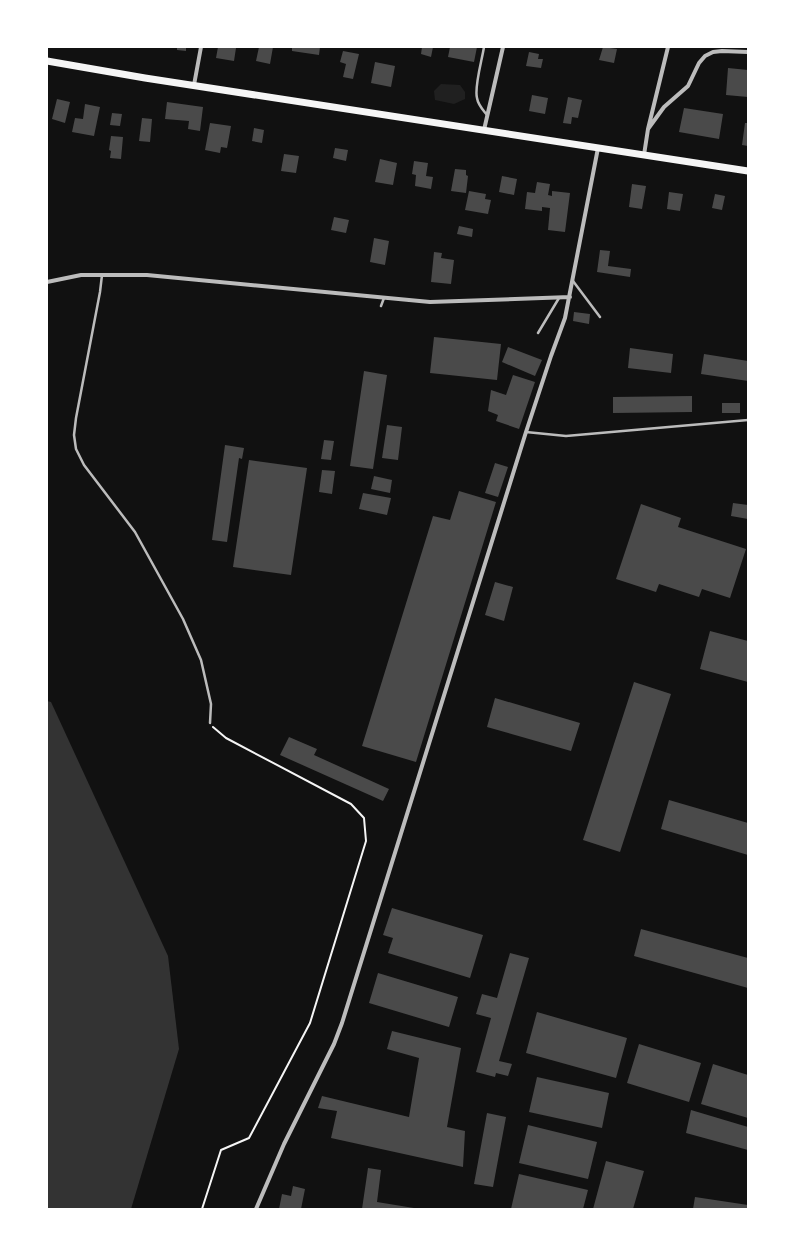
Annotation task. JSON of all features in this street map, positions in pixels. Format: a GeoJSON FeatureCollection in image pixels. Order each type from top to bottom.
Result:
{"type":"FeatureCollection","features":[{"type":"Feature","properties":{"kind":"main road"},"geometry":{"type":"LineString","coordinates":[[47,61],[484,131],[748,171]]}},
{"type":"Feature","properties":{"kind":"street"},"geometry":{"type":"LineString","coordinates":[[194,85],[202,47]]}},
{"type":"Feature","properties":{"kind":"street"},"geometry":{"type":"LineString","coordinates":[[484,131],[503,47]]}},
{"type":"Feature","properties":{"kind":"street"},"geometry":{"type":"LineString","coordinates":[[644,155],[648,129],[668,47]]}},
{"type":"Feature","properties":{"kind":"street"},"geometry":{"type":"LineString","coordinates":[[648,129],[664,107],[688,86],[699,63],[705,56],[713,52],[722,51],[748,52]]}},
{"type":"Feature","properties":{"kind":"street"},"geometry":{"type":"LineString","coordinates":[[256,1209],[281,1150],[334,1044],[342,1023],[526,432],[565,318],[598,148]]}},
{"type":"Feature","properties":{"kind":"street"},"geometry":{"type":"LineString","coordinates":[[47,282],[81,275],[147,275],[430,302],[570,297]]}},
{"type":"Feature","properties":{"kind":"lane"},"geometry":{"type":"LineString","coordinates":[[484,47],[476,91],[477,99],[481,108],[488,115]]}},
{"type":"Feature","properties":{"kind":"lane"},"geometry":{"type":"LineString","coordinates":[[102,274],[100,292],[76,418],[74,435],[76,449],[84,465],[135,532],[183,619],[201,660],[211,704],[210,723]]}},
{"type":"Feature","properties":{"kind":"lane"},"geometry":{"type":"LineString","coordinates":[[573,281],[600,317]]}},
{"type":"Feature","properties":{"kind":"lane"},"geometry":{"type":"LineString","coordinates":[[381,306],[384,298]]}},
{"type":"Feature","properties":{"kind":"lane"},"geometry":{"type":"LineString","coordinates":[[538,333],[559,298]]}},
{"type":"Feature","properties":{"kind":"lane"},"geometry":{"type":"LineString","coordinates":[[526,432],[566,436],[748,420]]}},
{"type":"Feature","properties":{"kind":"path"},"geometry":{"type":"LineString","coordinates":[[202,1209],[221,1150],[249,1138],[310,1023],[366,841],[364,818],[351,804],[226,738],[210,723]]}},
{"type":"Feature","properties":{"kind":"shaded area"},"geometry":{"type":"Polygon","coordinates":[[[441,84],[460,85],[465,92],[465,99],[454,104],[435,100],[434,91],[441,84]]]}},
{"type":"Feature","properties":{"kind":"shaded area"},"geometry":{"type":"Polygon","coordinates":[[[47,701],[51,702],[168,956],[179,1049],[131,1209],[47,1209],[47,701]]]}},
{"type":"Feature","properties":{"kind":"building"},"geometry":{"type":"Polygon","coordinates":[[[177,47],[186,47],[186,51],[177,50],[177,47]]]}},
{"type":"Feature","properties":{"kind":"building"},"geometry":{"type":"Polygon","coordinates":[[[218,47],[236,48],[234,61],[216,58],[218,47]]]}},
{"type":"Feature","properties":{"kind":"building"},"geometry":{"type":"Polygon","coordinates":[[[259,47],[273,47],[270,64],[256,61],[259,47]]]}},
{"type":"Feature","properties":{"kind":"building"},"geometry":{"type":"Polygon","coordinates":[[[292,47],[320,47],[319,55],[292,51],[292,47]]]}},
{"type":"Feature","properties":{"kind":"building"},"geometry":{"type":"Polygon","coordinates":[[[422,47],[433,47],[431,57],[421,54],[422,47]]]}},
{"type":"Feature","properties":{"kind":"building"},"geometry":{"type":"Polygon","coordinates":[[[450,47],[477,47],[474,62],[448,57],[450,47]]]}},
{"type":"Feature","properties":{"kind":"building"},"geometry":{"type":"Polygon","coordinates":[[[603,47],[617,49],[614,63],[599,60],[603,47]]]}},
{"type":"Feature","properties":{"kind":"building"},"geometry":{"type":"Polygon","coordinates":[[[343,51],[359,54],[353,79],[343,77],[346,64],[340,62],[343,51]]]}},
{"type":"Feature","properties":{"kind":"building"},"geometry":{"type":"Polygon","coordinates":[[[529,52],[539,54],[538,59],[543,59],[541,68],[526,66],[529,52]]]}},
{"type":"Feature","properties":{"kind":"building"},"geometry":{"type":"Polygon","coordinates":[[[375,62],[395,66],[391,87],[371,83],[375,62]]]}},
{"type":"Feature","properties":{"kind":"building"},"geometry":{"type":"Polygon","coordinates":[[[728,68],[748,70],[748,97],[726,95],[728,68]]]}},
{"type":"Feature","properties":{"kind":"building"},"geometry":{"type":"Polygon","coordinates":[[[532,95],[548,98],[545,114],[529,111],[532,95]]]}},
{"type":"Feature","properties":{"kind":"building"},"geometry":{"type":"Polygon","coordinates":[[[568,97],[582,100],[578,118],[572,117],[571,124],[563,123],[568,97]]]}},
{"type":"Feature","properties":{"kind":"building"},"geometry":{"type":"Polygon","coordinates":[[[57,99],[70,102],[65,123],[52,119],[57,99]]]}},
{"type":"Feature","properties":{"kind":"building"},"geometry":{"type":"Polygon","coordinates":[[[167,102],[203,107],[200,131],[188,129],[189,121],[165,119],[167,102]]]}},
{"type":"Feature","properties":{"kind":"building"},"geometry":{"type":"Polygon","coordinates":[[[85,104],[100,107],[94,136],[72,132],[75,118],[83,119],[85,104]]]}},
{"type":"Feature","properties":{"kind":"building"},"geometry":{"type":"Polygon","coordinates":[[[684,108],[723,114],[719,139],[679,132],[684,108]]]}},
{"type":"Feature","properties":{"kind":"building"},"geometry":{"type":"Polygon","coordinates":[[[112,113],[122,114],[120,126],[110,125],[112,113]]]}},
{"type":"Feature","properties":{"kind":"building"},"geometry":{"type":"Polygon","coordinates":[[[142,118],[152,119],[150,142],[139,141],[142,118]]]}},
{"type":"Feature","properties":{"kind":"building"},"geometry":{"type":"Polygon","coordinates":[[[210,123],[231,126],[227,148],[221,147],[220,153],[205,150],[210,123]]]}},
{"type":"Feature","properties":{"kind":"building"},"geometry":{"type":"Polygon","coordinates":[[[745,123],[748,123],[748,146],[742,145],[745,123]]]}},
{"type":"Feature","properties":{"kind":"building"},"geometry":{"type":"Polygon","coordinates":[[[254,128],[264,130],[262,143],[252,141],[254,128]]]}},
{"type":"Feature","properties":{"kind":"building"},"geometry":{"type":"Polygon","coordinates":[[[111,136],[123,137],[121,159],[110,158],[111,151],[109,150],[111,136]]]}},
{"type":"Feature","properties":{"kind":"building"},"geometry":{"type":"Polygon","coordinates":[[[335,148],[348,150],[346,161],[333,158],[335,148]]]}},
{"type":"Feature","properties":{"kind":"building"},"geometry":{"type":"Polygon","coordinates":[[[284,154],[299,156],[296,173],[281,171],[284,154]]]}},
{"type":"Feature","properties":{"kind":"building"},"geometry":{"type":"Polygon","coordinates":[[[380,159],[397,163],[393,185],[375,182],[380,159]]]}},
{"type":"Feature","properties":{"kind":"building"},"geometry":{"type":"Polygon","coordinates":[[[414,161],[428,163],[426,176],[433,177],[431,189],[415,186],[416,175],[412,174],[414,161]]]}},
{"type":"Feature","properties":{"kind":"building"},"geometry":{"type":"Polygon","coordinates":[[[455,169],[466,170],[466,175],[468,176],[466,193],[451,191],[455,169]]]}},
{"type":"Feature","properties":{"kind":"building"},"geometry":{"type":"Polygon","coordinates":[[[502,176],[517,179],[514,195],[499,192],[502,176]]]}},
{"type":"Feature","properties":{"kind":"building"},"geometry":{"type":"Polygon","coordinates":[[[537,182],[550,184],[548,195],[552,196],[552,191],[570,193],[565,232],[548,230],[550,208],[542,207],[542,211],[525,209],[527,192],[535,193],[537,182]]]}},
{"type":"Feature","properties":{"kind":"building"},"geometry":{"type":"Polygon","coordinates":[[[632,184],[646,186],[642,209],[629,207],[632,184]]]}},
{"type":"Feature","properties":{"kind":"building"},"geometry":{"type":"Polygon","coordinates":[[[469,191],[486,194],[485,199],[491,200],[488,214],[465,210],[469,191]]]}},
{"type":"Feature","properties":{"kind":"building"},"geometry":{"type":"Polygon","coordinates":[[[669,192],[683,194],[680,211],[667,209],[669,192]]]}},
{"type":"Feature","properties":{"kind":"building"},"geometry":{"type":"Polygon","coordinates":[[[715,194],[725,196],[722,210],[712,208],[715,194]]]}},
{"type":"Feature","properties":{"kind":"building"},"geometry":{"type":"Polygon","coordinates":[[[334,217],[349,220],[346,233],[331,230],[334,217]]]}},
{"type":"Feature","properties":{"kind":"building"},"geometry":{"type":"Polygon","coordinates":[[[459,226],[473,229],[472,237],[457,234],[459,226]]]}},
{"type":"Feature","properties":{"kind":"building"},"geometry":{"type":"Polygon","coordinates":[[[374,238],[389,241],[385,265],[370,262],[374,238]]]}},
{"type":"Feature","properties":{"kind":"building"},"geometry":{"type":"Polygon","coordinates":[[[600,250],[610,251],[608,266],[631,269],[630,277],[597,272],[600,250]]]}},
{"type":"Feature","properties":{"kind":"building"},"geometry":{"type":"Polygon","coordinates":[[[434,252],[442,253],[441,258],[454,260],[451,284],[431,282],[434,252]]]}},
{"type":"Feature","properties":{"kind":"building"},"geometry":{"type":"Polygon","coordinates":[[[574,312],[590,314],[589,324],[573,321],[574,312]]]}},
{"type":"Feature","properties":{"kind":"building"},"geometry":{"type":"Polygon","coordinates":[[[434,337],[501,344],[497,380],[430,373],[434,337]]]}},
{"type":"Feature","properties":{"kind":"building"},"geometry":{"type":"Polygon","coordinates":[[[508,347],[542,360],[535,376],[502,362],[508,347]]]}},
{"type":"Feature","properties":{"kind":"building"},"geometry":{"type":"Polygon","coordinates":[[[630,348],[673,354],[671,373],[628,368],[630,348]]]}},
{"type":"Feature","properties":{"kind":"building"},"geometry":{"type":"Polygon","coordinates":[[[704,354],[748,361],[748,381],[701,374],[704,354]]]}},
{"type":"Feature","properties":{"kind":"building"},"geometry":{"type":"Polygon","coordinates":[[[364,371],[387,375],[373,469],[350,466],[364,371]]]}},
{"type":"Feature","properties":{"kind":"building"},"geometry":{"type":"Polygon","coordinates":[[[513,375],[535,382],[519,429],[496,421],[498,415],[488,411],[491,390],[506,395],[513,375]]]}},
{"type":"Feature","properties":{"kind":"building"},"geometry":{"type":"Polygon","coordinates":[[[692,396],[692,412],[613,413],[613,397],[692,396]]]}},
{"type":"Feature","properties":{"kind":"building"},"geometry":{"type":"Polygon","coordinates":[[[722,403],[740,403],[740,413],[722,413],[722,403]]]}},
{"type":"Feature","properties":{"kind":"building"},"geometry":{"type":"Polygon","coordinates":[[[387,425],[402,427],[398,460],[382,458],[387,425]]]}},
{"type":"Feature","properties":{"kind":"building"},"geometry":{"type":"Polygon","coordinates":[[[324,440],[334,441],[331,460],[321,459],[324,440]]]}},
{"type":"Feature","properties":{"kind":"building"},"geometry":{"type":"Polygon","coordinates":[[[225,445],[244,448],[242,459],[239,458],[227,542],[212,540],[225,445]]]}},
{"type":"Feature","properties":{"kind":"building"},"geometry":{"type":"Polygon","coordinates":[[[249,460],[307,468],[291,575],[233,567],[249,460]]]}},
{"type":"Feature","properties":{"kind":"building"},"geometry":{"type":"Polygon","coordinates":[[[495,463],[508,467],[498,497],[485,493],[495,463]]]}},
{"type":"Feature","properties":{"kind":"building"},"geometry":{"type":"Polygon","coordinates":[[[322,470],[335,471],[332,494],[319,492],[322,470]]]}},
{"type":"Feature","properties":{"kind":"building"},"geometry":{"type":"Polygon","coordinates":[[[374,476],[392,480],[390,493],[371,489],[374,476]]]}},
{"type":"Feature","properties":{"kind":"building"},"geometry":{"type":"Polygon","coordinates":[[[459,491],[496,502],[416,762],[362,746],[433,516],[450,520],[459,491]]]}},
{"type":"Feature","properties":{"kind":"building"},"geometry":{"type":"Polygon","coordinates":[[[363,493],[391,498],[387,515],[359,509],[363,493]]]}},
{"type":"Feature","properties":{"kind":"building"},"geometry":{"type":"Polygon","coordinates":[[[733,503],[748,505],[748,519],[731,516],[733,503]]]}},
{"type":"Feature","properties":{"kind":"building"},"geometry":{"type":"Polygon","coordinates":[[[641,504],[681,518],[678,527],[746,549],[730,598],[702,589],[699,597],[659,584],[656,592],[616,579],[641,504]]]}},
{"type":"Feature","properties":{"kind":"building"},"geometry":{"type":"Polygon","coordinates":[[[495,582],[513,587],[504,621],[485,615],[495,582]]]}},
{"type":"Feature","properties":{"kind":"building"},"geometry":{"type":"Polygon","coordinates":[[[710,631],[748,641],[748,682],[700,669],[710,631]]]}},
{"type":"Feature","properties":{"kind":"building"},"geometry":{"type":"Polygon","coordinates":[[[634,682],[671,694],[620,852],[583,840],[634,682]]]}},
{"type":"Feature","properties":{"kind":"building"},"geometry":{"type":"Polygon","coordinates":[[[495,698],[580,723],[571,751],[487,727],[495,698]]]}},
{"type":"Feature","properties":{"kind":"building"},"geometry":{"type":"Polygon","coordinates":[[[289,737],[317,749],[314,755],[389,789],[383,801],[280,755],[289,737]]]}},
{"type":"Feature","properties":{"kind":"building"},"geometry":{"type":"Polygon","coordinates":[[[669,800],[748,823],[748,855],[661,829],[669,800]]]}},
{"type":"Feature","properties":{"kind":"building"},"geometry":{"type":"Polygon","coordinates":[[[392,908],[483,935],[470,978],[388,953],[393,938],[383,935],[392,908]]]}},
{"type":"Feature","properties":{"kind":"building"},"geometry":{"type":"Polygon","coordinates":[[[641,929],[748,958],[748,988],[634,956],[641,929]]]}},
{"type":"Feature","properties":{"kind":"building"},"geometry":{"type":"Polygon","coordinates":[[[510,953],[529,958],[499,1061],[512,1064],[508,1076],[496,1073],[495,1077],[476,1072],[491,1018],[476,1014],[482,994],[497,998],[510,953]]]}},
{"type":"Feature","properties":{"kind":"building"},"geometry":{"type":"Polygon","coordinates":[[[378,973],[458,997],[449,1027],[369,1003],[378,973]]]}},
{"type":"Feature","properties":{"kind":"building"},"geometry":{"type":"Polygon","coordinates":[[[537,1012],[627,1038],[616,1078],[526,1053],[537,1012]]]}},
{"type":"Feature","properties":{"kind":"building"},"geometry":{"type":"Polygon","coordinates":[[[392,1031],[461,1048],[447,1127],[465,1131],[463,1167],[331,1138],[337,1111],[318,1108],[322,1096],[409,1117],[419,1058],[387,1049],[392,1031]]]}},
{"type":"Feature","properties":{"kind":"building"},"geometry":{"type":"Polygon","coordinates":[[[639,1044],[701,1063],[689,1102],[627,1083],[639,1044]]]}},
{"type":"Feature","properties":{"kind":"building"},"geometry":{"type":"Polygon","coordinates":[[[713,1064],[748,1075],[748,1118],[701,1104],[713,1064]]]}},
{"type":"Feature","properties":{"kind":"building"},"geometry":{"type":"Polygon","coordinates":[[[537,1077],[609,1093],[602,1128],[529,1112],[537,1077]]]}},
{"type":"Feature","properties":{"kind":"building"},"geometry":{"type":"Polygon","coordinates":[[[691,1110],[748,1127],[748,1150],[686,1133],[691,1110]]]}},
{"type":"Feature","properties":{"kind":"building"},"geometry":{"type":"Polygon","coordinates":[[[487,1113],[506,1117],[493,1187],[474,1184],[487,1113]]]}},
{"type":"Feature","properties":{"kind":"building"},"geometry":{"type":"Polygon","coordinates":[[[528,1125],[597,1142],[588,1179],[519,1163],[528,1125]]]}},
{"type":"Feature","properties":{"kind":"building"},"geometry":{"type":"Polygon","coordinates":[[[606,1161],[644,1171],[633,1209],[593,1209],[606,1161]]]}},
{"type":"Feature","properties":{"kind":"building"},"geometry":{"type":"Polygon","coordinates":[[[368,1168],[381,1170],[377,1202],[420,1209],[362,1209],[368,1168]]]}},
{"type":"Feature","properties":{"kind":"building"},"geometry":{"type":"Polygon","coordinates":[[[519,1174],[588,1190],[583,1209],[511,1209],[519,1174]]]}},
{"type":"Feature","properties":{"kind":"building"},"geometry":{"type":"Polygon","coordinates":[[[293,1186],[305,1189],[301,1209],[279,1209],[282,1194],[291,1196],[293,1186]]]}},
{"type":"Feature","properties":{"kind":"building"},"geometry":{"type":"Polygon","coordinates":[[[695,1197],[748,1205],[748,1209],[693,1209],[695,1197]]]}}]}
